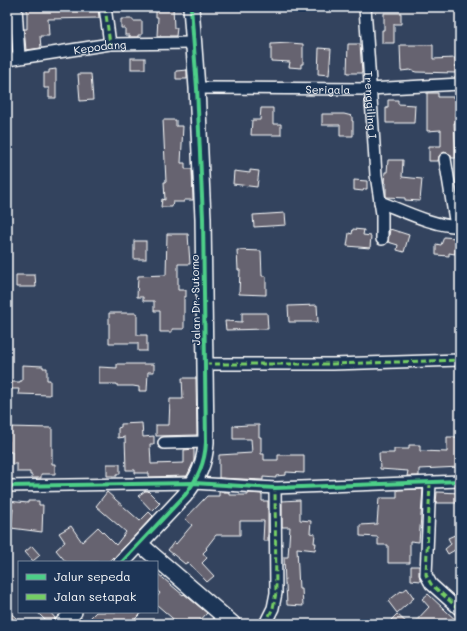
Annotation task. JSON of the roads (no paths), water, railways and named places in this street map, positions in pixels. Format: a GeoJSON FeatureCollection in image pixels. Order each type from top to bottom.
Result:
{"type":"FeatureCollection","features":[{"type":"Feature","properties":{"kind":"street"},"geometry":{"type":"LineString","coordinates":[[16,7],[19,57]]}},
{"type":"Feature","properties":{"kind":"street"},"geometry":{"type":"LineString","coordinates":[[105,7],[110,44]]}},
{"type":"Feature","properties":{"kind":"street","name":"Jalan Dr. Sutomo"},"geometry":{"type":"LineString","coordinates":[[123,561],[185,495],[194,483],[202,468],[205,454],[206,364],[203,218],[197,88],[191,7]]}},
{"type":"Feature","properties":{"kind":"street","name":"Trenggiling I"},"geometry":{"type":"LineString","coordinates":[[365,7],[369,89],[376,175],[382,214],[382,239]]}},
{"type":"Feature","properties":{"kind":"street","name":"Kepodang"},"geometry":{"type":"LineString","coordinates":[[7,60],[110,44],[194,43]]}},
{"type":"Feature","properties":{"kind":"street","name":"Serigala"},"geometry":{"type":"LineString","coordinates":[[197,88],[369,89],[460,84]]}},
{"type":"Feature","properties":{"kind":"street"},"geometry":{"type":"LineString","coordinates":[[380,202],[418,217],[458,226],[445,159]]}},
{"type":"Feature","properties":{"kind":"street"},"geometry":{"type":"LineString","coordinates":[[206,364],[333,364],[460,360]]}},
{"type":"Feature","properties":{"kind":"street"},"geometry":{"type":"LineString","coordinates":[[164,443],[206,442]]}},
{"type":"Feature","properties":{"kind":"street"},"geometry":{"type":"LineString","coordinates":[[7,486],[194,483],[276,488],[460,481]]}},
{"type":"Feature","properties":{"kind":"street"},"geometry":{"type":"LineString","coordinates":[[430,482],[426,575],[431,584],[460,610]]}},
{"type":"Feature","properties":{"kind":"street"},"geometry":{"type":"LineString","coordinates":[[265,624],[273,608],[276,593],[276,488]]}},
{"type":"Feature","properties":{"kind":"street"},"geometry":{"type":"LineString","coordinates":[[140,544],[233,624]]}},
{"type":"Feature","properties":{"kind":"street"},"geometry":{"type":"LineString","coordinates":[[62,624],[73,613]]}}]}
